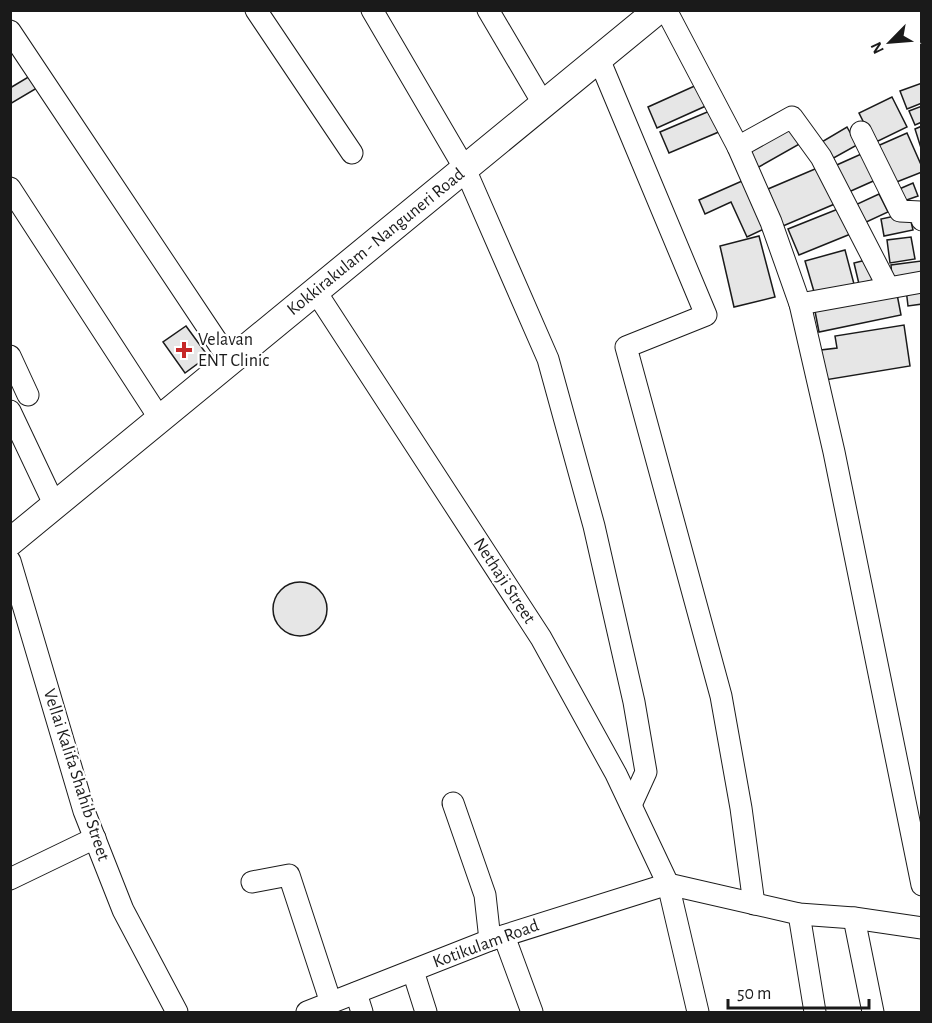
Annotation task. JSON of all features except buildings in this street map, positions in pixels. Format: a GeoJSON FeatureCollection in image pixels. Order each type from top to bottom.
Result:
{"type":"FeatureCollection","features":[{"type":"Feature","properties":{"kind":"main road","name":"Kokkirakulam - Nanguneri Road"},"geometry":{"type":"LineString","coordinates":[[10,542],[658,10]]}},
{"type":"Feature","properties":{"kind":"street"},"geometry":{"type":"LineString","coordinates":[[256,10],[352,153]]}},
{"type":"Feature","properties":{"kind":"street"},"geometry":{"type":"LineString","coordinates":[[372,10],[465,169],[548,359],[594,526],[634,702],[646,772],[631,805]]}},
{"type":"Feature","properties":{"kind":"street"},"geometry":{"type":"LineString","coordinates":[[488,10],[544,105]]}},
{"type":"Feature","properties":{"kind":"street"},"geometry":{"type":"LineString","coordinates":[[666,10],[738,147],[771,222],[800,304],[834,452],[921,885]]}},
{"type":"Feature","properties":{"kind":"street"},"geometry":{"type":"LineString","coordinates":[[10,31],[230,362]]}},
{"type":"Feature","properties":{"kind":"street"},"geometry":{"type":"LineString","coordinates":[[599,59],[706,315],[626,347],[721,696],[741,808],[754,904]]}},
{"type":"Feature","properties":{"kind":"street"},"geometry":{"type":"LineString","coordinates":[[738,147],[792,117],[821,157],[888,286]]}},
{"type":"Feature","properties":{"kind":"street"},"geometry":{"type":"LineString","coordinates":[[861,132],[900,211],[920,212],[921,220]]}},
{"type":"Feature","properties":{"kind":"street"},"geometry":{"type":"LineString","coordinates":[[10,188],[160,419]]}},
{"type":"Feature","properties":{"kind":"street"},"geometry":{"type":"LineString","coordinates":[[800,304],[888,286],[921,282]]}},
{"type":"Feature","properties":{"kind":"street","name":"Nethaji Street"},"geometry":{"type":"LineString","coordinates":[[316,292],[541,638],[616,774],[668,884],[698,1012]]}},
{"type":"Feature","properties":{"kind":"street"},"geometry":{"type":"LineString","coordinates":[[10,356],[28,395]]}},
{"type":"Feature","properties":{"kind":"street"},"geometry":{"type":"LineString","coordinates":[[10,411],[55,506]]}},
{"type":"Feature","properties":{"kind":"street","name":"Vellai Kalifa Shahib Street"},"geometry":{"type":"LineString","coordinates":[[10,561],[84,811],[123,910],[177,1012]]}},
{"type":"Feature","properties":{"kind":"street"},"geometry":{"type":"LineString","coordinates":[[453,803],[497,938],[532,1012]]}},
{"type":"Feature","properties":{"kind":"street"},"geometry":{"type":"LineString","coordinates":[[10,879],[95,838]]}},
{"type":"Feature","properties":{"kind":"street"},"geometry":{"type":"LineString","coordinates":[[252,882],[289,875],[331,1003]]}},
{"type":"Feature","properties":{"kind":"street"},"geometry":{"type":"LineString","coordinates":[[668,884],[799,914],[854,918],[921,928]]}},
{"type":"Feature","properties":{"kind":"street","name":"Kotikulam Road"},"geometry":{"type":"LineString","coordinates":[[308,1012],[331,1003],[359,1003],[413,971],[497,938],[668,884]]}},
{"type":"Feature","properties":{"kind":"street"},"geometry":{"type":"LineString","coordinates":[[799,914],[815,1012]]}},
{"type":"Feature","properties":{"kind":"street"},"geometry":{"type":"LineString","coordinates":[[854,918],[873,1012]]}},
{"type":"Feature","properties":{"kind":"street"},"geometry":{"type":"LineString","coordinates":[[413,971],[426,1012]]}},
{"type":"Feature","properties":{"kind":"place","name":"Velavan ENT Clinic"},"geometry":{"type":"Point","coordinates":[184,350]}}]}
